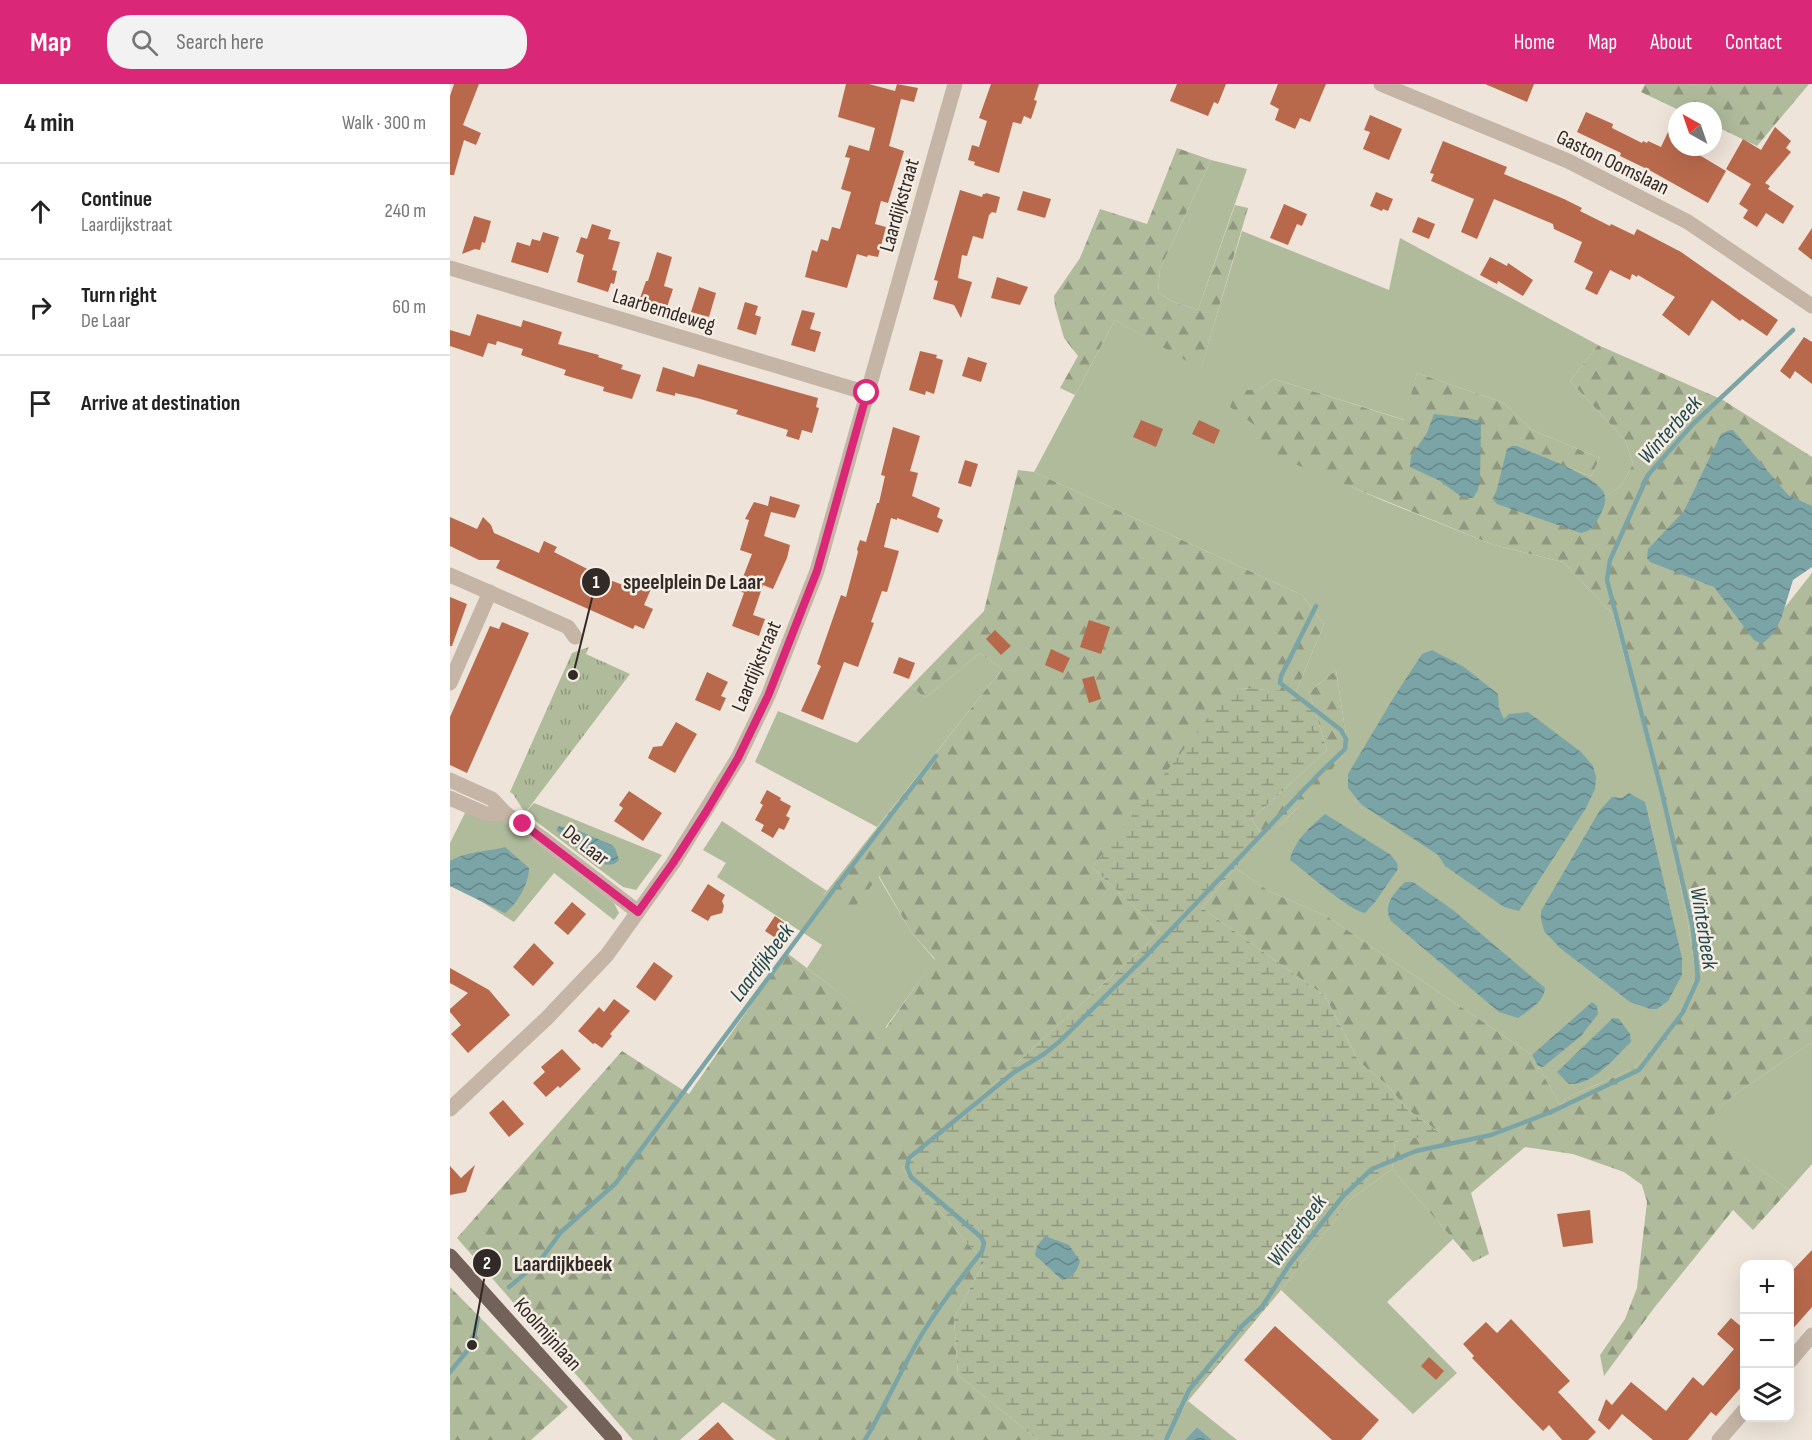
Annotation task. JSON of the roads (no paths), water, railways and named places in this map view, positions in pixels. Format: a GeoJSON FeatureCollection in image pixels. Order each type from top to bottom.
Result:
{"type":"FeatureCollection","features":[{"type":"Feature","properties":{"kind":"main road","name":"Koolmijnlaan"},"geometry":{"type":"LineString","coordinates":[[450,1256],[615,1440]]}},
{"type":"Feature","properties":{"kind":"street","name":"Laardijkstraat"},"geometry":{"type":"LineString","coordinates":[[451,1109],[575,990],[606,955],[673,863],[738,758],[768,696],[817,571],[955,84]]}},
{"type":"Feature","properties":{"kind":"street","name":"Gaston Oomslaan"},"geometry":{"type":"LineString","coordinates":[[1381,84],[1568,161],[1688,222],[1812,306]]}},
{"type":"Feature","properties":{"kind":"street","name":"Laarbemdeweg"},"geometry":{"type":"LineString","coordinates":[[450,268],[867,393]]}},
{"type":"Feature","properties":{"kind":"street"},"geometry":{"type":"LineString","coordinates":[[450,574],[568,627],[575,637]]}},
{"type":"Feature","properties":{"kind":"street"},"geometry":{"type":"LineString","coordinates":[[450,683],[490,592]]}},
{"type":"Feature","properties":{"kind":"street","name":"De Laar"},"geometry":{"type":"LineString","coordinates":[[450,780],[492,800],[505,813],[542,838],[638,912]]}},
{"type":"Feature","properties":{"kind":"street","name":"De Laar"},"geometry":{"type":"LineString","coordinates":[[450,798],[486,814],[505,813]]}},
{"type":"Feature","properties":{"kind":"street"},"geometry":{"type":"LineString","coordinates":[[1794,1355],[1812,1335]]}},
{"type":"Feature","properties":{"kind":"street"},"geometry":{"type":"LineString","coordinates":[[1719,1440],[1740,1416]]}},
{"type":"Feature","properties":{"kind":"water"},"geometry":{"type":"Polygon","coordinates":[[[1434,414],[1481,422],[1480,481],[1473,498],[1463,498],[1440,481],[1410,467],[1411,456],[1427,433],[1434,414]]]}},
{"type":"Feature","properties":{"kind":"water"},"geometry":{"type":"Polygon","coordinates":[[[1733,430],[1788,495],[1812,506],[1812,567],[1793,580],[1781,619],[1773,634],[1762,644],[1754,640],[1714,587],[1650,562],[1647,558],[1648,549],[1684,511],[1721,434],[1733,430]]]}},
{"type":"Feature","properties":{"kind":"water"},"geometry":{"type":"Polygon","coordinates":[[[1517,446],[1578,472],[1599,486],[1604,493],[1605,501],[1593,527],[1581,533],[1494,501],[1507,449],[1517,446]]]}},
{"type":"Feature","properties":{"kind":"water"},"geometry":{"type":"Polygon","coordinates":[[[1432,650],[1464,667],[1498,694],[1499,708],[1504,719],[1509,714],[1528,712],[1581,752],[1593,766],[1596,777],[1595,789],[1586,808],[1519,911],[1504,907],[1445,866],[1438,855],[1362,805],[1348,788],[1348,774],[1394,697],[1422,654],[1432,650]]]}},
{"type":"Feature","properties":{"kind":"water"},"geometry":{"type":"Polygon","coordinates":[[[1629,793],[1645,802],[1682,958],[1682,975],[1668,1001],[1657,1009],[1630,1002],[1560,948],[1544,931],[1541,919],[1541,911],[1600,810],[1612,797],[1622,798],[1629,793]]]}},
{"type":"Feature","properties":{"kind":"water"},"geometry":{"type":"Polygon","coordinates":[[[1325,814],[1391,855],[1397,863],[1398,869],[1365,913],[1349,906],[1290,860],[1308,829],[1325,814]]]}},
{"type":"Feature","properties":{"kind":"water"},"geometry":{"type":"Polygon","coordinates":[[[559,826],[575,829],[612,845],[619,860],[613,864],[605,864],[587,856],[556,830],[559,826]]]}},
{"type":"Feature","properties":{"kind":"water"},"geometry":{"type":"Polygon","coordinates":[[[505,847],[529,868],[522,893],[505,913],[450,886],[450,861],[469,853],[505,847]]]}},
{"type":"Feature","properties":{"kind":"water"},"geometry":{"type":"Polygon","coordinates":[[[1405,882],[1413,882],[1453,910],[1545,988],[1539,1002],[1518,1018],[1499,1012],[1391,921],[1389,905],[1393,895],[1405,882]]]}},
{"type":"Feature","properties":{"kind":"water"},"geometry":{"type":"Polygon","coordinates":[[[1592,1002],[1597,1006],[1598,1014],[1581,1036],[1543,1067],[1538,1066],[1532,1055],[1592,1002]]]}},
{"type":"Feature","properties":{"kind":"water"},"geometry":{"type":"Polygon","coordinates":[[[1613,1018],[1619,1019],[1630,1034],[1631,1042],[1595,1076],[1569,1084],[1557,1072],[1613,1018]]]}},
{"type":"Feature","properties":{"kind":"water"},"geometry":{"type":"Polygon","coordinates":[[[1045,1236],[1069,1245],[1080,1261],[1076,1271],[1069,1278],[1062,1280],[1035,1255],[1037,1246],[1045,1236]]]}},
{"type":"Feature","properties":{"kind":"water"},"geometry":{"type":"Polygon","coordinates":[[[1197,1427],[1212,1440],[1185,1440],[1197,1427]]]}},
{"type":"Feature","properties":{"kind":"waterway","name":"Winterbeek"},"geometry":{"type":"LineString","coordinates":[[1166,1440],[1189,1390],[1242,1326],[1262,1307],[1289,1265],[1343,1196],[1372,1169],[1416,1151],[1491,1135],[1551,1112],[1639,1070],[1683,1012],[1698,979],[1693,928],[1662,793],[1607,580],[1610,560],[1648,475],[1693,424],[1793,330]]}},
{"type":"Feature","properties":{"kind":"waterway"},"geometry":{"type":"LineString","coordinates":[[865,1440],[922,1333],[982,1251],[984,1243],[981,1237],[911,1177],[907,1167],[909,1158],[1013,1073],[1059,1042],[1146,956],[1345,749],[1346,739],[1341,730],[1280,683],[1281,676],[1316,606]]}},
{"type":"Feature","properties":{"kind":"waterway","name":"Laardijkbeek"},"geometry":{"type":"LineString","coordinates":[[509,1287],[539,1262],[561,1232],[616,1183],[936,756]]}},
{"type":"Feature","properties":{"kind":"waterway","name":"Laardijkbeek"},"geometry":{"type":"LineString","coordinates":[[450,1372],[472,1345],[478,1318]]}},
{"type":"Feature","properties":{"kind":"place","name":"speelplein De Laar"},"geometry":{"type":"Point","coordinates":[573,675]}},
{"type":"Feature","properties":{"kind":"place","name":"Laardijkbeek"},"geometry":{"type":"Point","coordinates":[472,1345]}}]}
